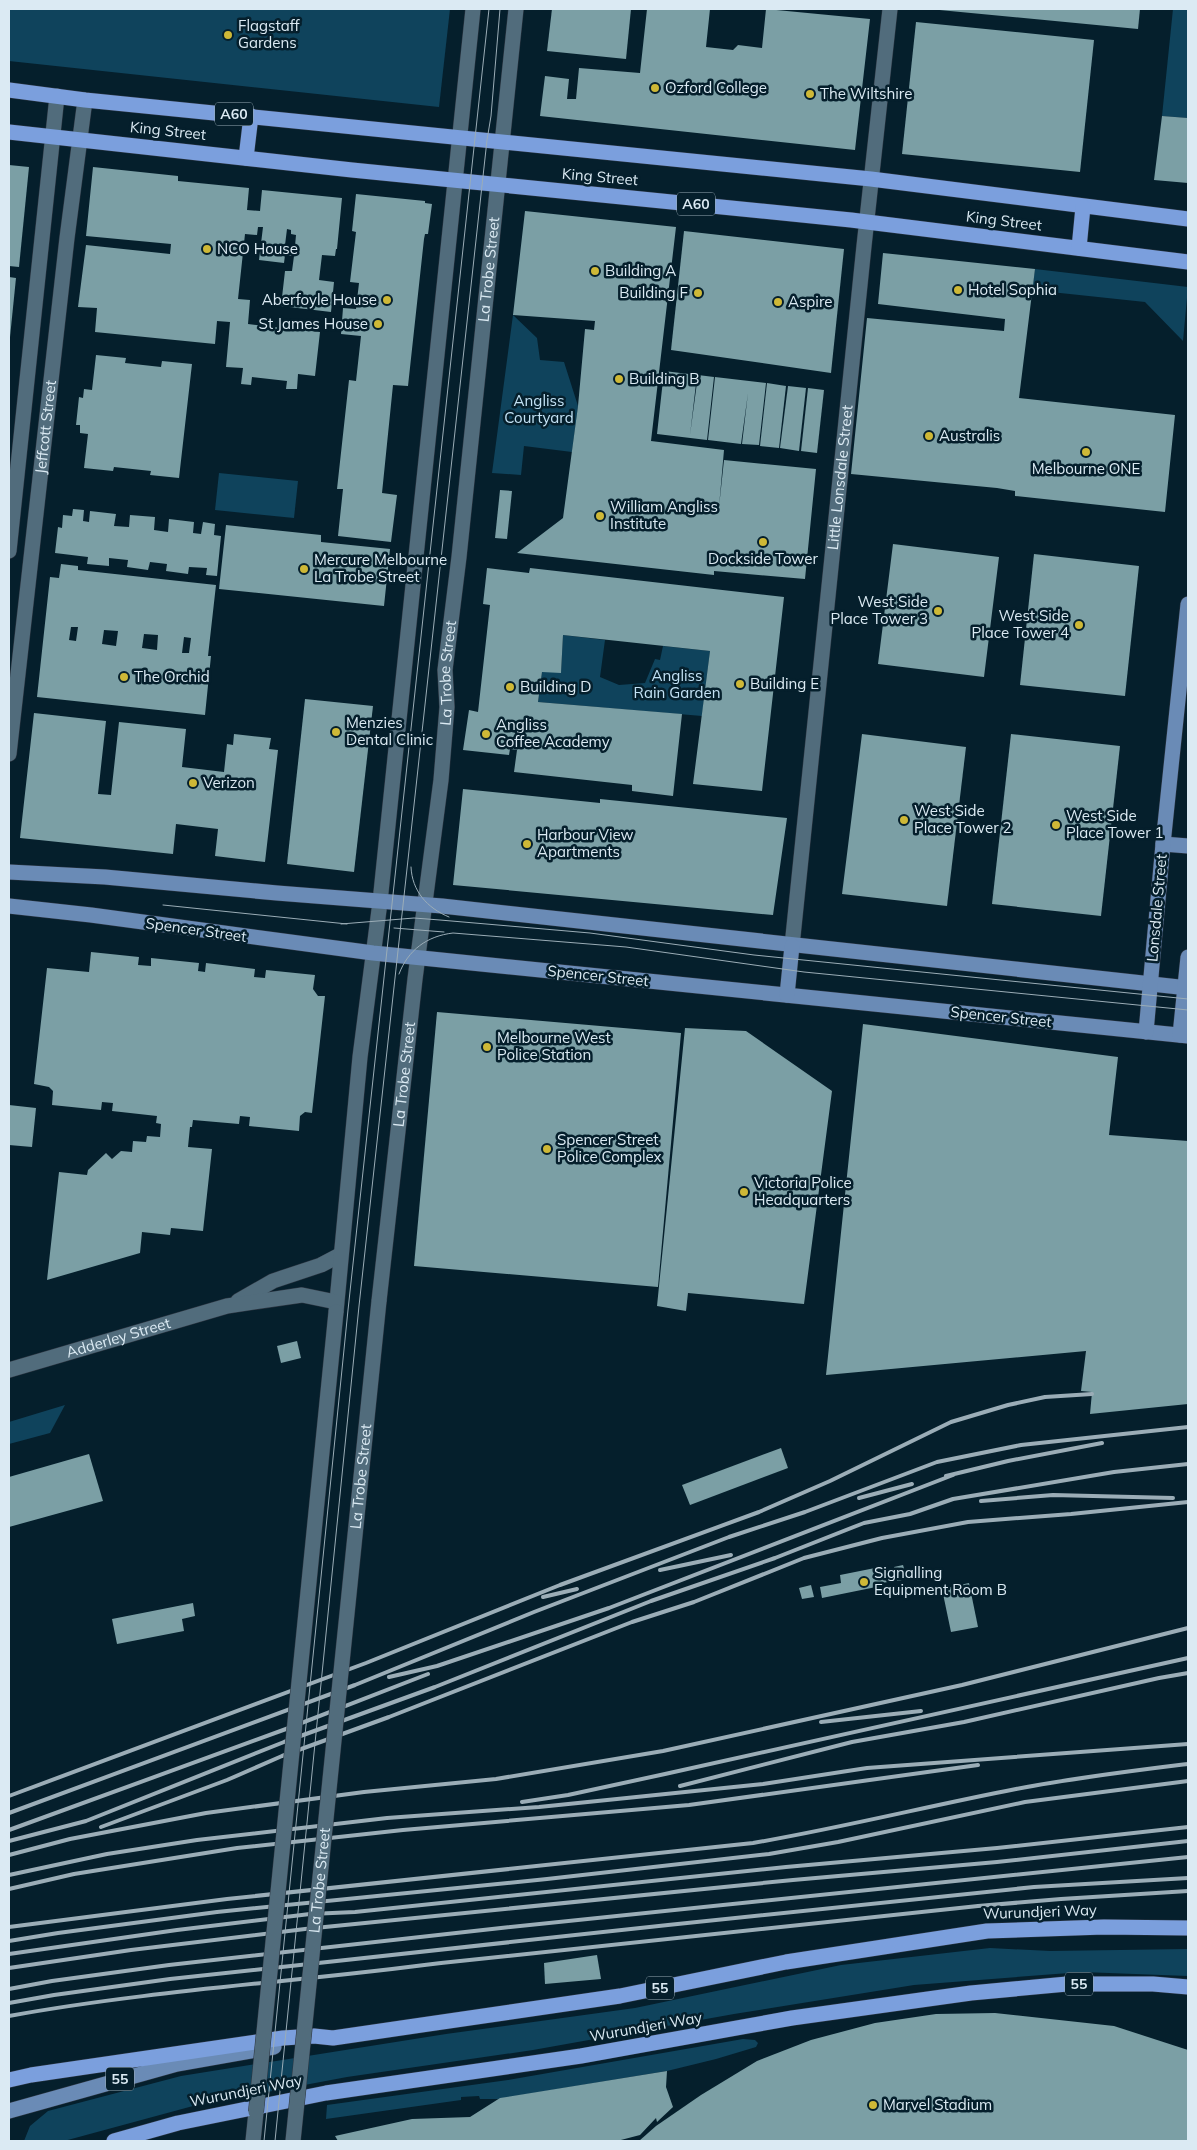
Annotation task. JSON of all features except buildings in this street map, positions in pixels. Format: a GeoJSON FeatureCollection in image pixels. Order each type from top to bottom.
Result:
{"type":"FeatureCollection","features":[{"type":"Feature","properties":{"kind":"highway","name":"King Street"},"geometry":{"type":"LineString","coordinates":[[9,90],[85,100],[871,179],[1188,219]]}},
{"type":"Feature","properties":{"kind":"highway"},"geometry":{"type":"LineString","coordinates":[[246,158],[251,116]]}},
{"type":"Feature","properties":{"kind":"highway","name":"King Street"},"geometry":{"type":"LineString","coordinates":[[9,132],[498,185],[866,221],[1188,262]]}},
{"type":"Feature","properties":{"kind":"highway"},"geometry":{"type":"LineString","coordinates":[[1079,248],[1083,206]]}},
{"type":"Feature","properties":{"kind":"highway","name":"Wurundjeri Way"},"geometry":{"type":"LineString","coordinates":[[9,2080],[31,2075],[282,2038],[314,2036],[332,2038],[620,1996],[786,1962],[987,1931],[1104,1927],[1188,1928]]}},
{"type":"Feature","properties":{"kind":"highway","name":"Wurundjeri Way"},"geometry":{"type":"LineString","coordinates":[[114,2141],[178,2123],[317,2095],[581,2056],[792,2018],[971,1993],[1067,1984],[1154,1984],[1188,1987]]}},
{"type":"Feature","properties":{"kind":"main road","name":"Lonsdale Street"},"geometry":{"type":"LineString","coordinates":[[1146,1032],[1163,844],[1188,613]]}},
{"type":"Feature","properties":{"kind":"main road"},"geometry":{"type":"LineString","coordinates":[[1163,844],[1188,846]]}},
{"type":"Feature","properties":{"kind":"main road"},"geometry":{"type":"LineString","coordinates":[[9,872],[105,877],[425,906],[1186,988]]}},
{"type":"Feature","properties":{"kind":"main road","name":"Spencer Street"},"geometry":{"type":"LineString","coordinates":[[9,906],[92,915],[418,958],[1184,1036]]}},
{"type":"Feature","properties":{"kind":"main road"},"geometry":{"type":"LineString","coordinates":[[787,995],[792,946]]}},
{"type":"Feature","properties":{"kind":"main road"},"geometry":{"type":"LineString","coordinates":[[1184,1036],[1188,957]]}},
{"type":"Feature","properties":{"kind":"main road","name":"Wurundjeri Way"},"geometry":{"type":"LineString","coordinates":[[9,2111],[177,2064],[233,2053],[332,2038]]}},
{"type":"Feature","properties":{"kind":"street"},"geometry":{"type":"LineString","coordinates":[[253,2141],[360,1057],[380,902],[473,9]]}},
{"type":"Feature","properties":{"kind":"street","name":"La Trobe Street"},"geometry":{"type":"LineString","coordinates":[[293,2141],[378,1301],[418,958],[442,780],[447,707],[445,670],[461,539],[516,9]]}},
{"type":"Feature","properties":{"kind":"street","name":"Little Lonsdale Street"},"geometry":{"type":"LineString","coordinates":[[792,946],[866,221],[890,9]]}},
{"type":"Feature","properties":{"kind":"street","name":"Jeffcott Street"},"geometry":{"type":"LineString","coordinates":[[9,550],[57,96]]}},
{"type":"Feature","properties":{"kind":"street","name":"Jeffcott Street"},"geometry":{"type":"LineString","coordinates":[[9,754],[67,238],[85,100]]}},
{"type":"Feature","properties":{"kind":"street","name":"Adderley Street"},"geometry":{"type":"LineString","coordinates":[[227,1306],[273,1281],[321,1265],[340,1255]]}},
{"type":"Feature","properties":{"kind":"street","name":"Adderley Street"},"geometry":{"type":"LineString","coordinates":[[9,1370],[227,1306],[302,1296],[336,1307]]}},
{"type":"Feature","properties":{"kind":"green space","name":"Flagstaff Gardens"},"geometry":{"type":"Polygon","coordinates":[[[9,9],[450,9],[439,107],[9,61],[9,9]]]}},
{"type":"Feature","properties":{"kind":"green space"},"geometry":{"type":"Polygon","coordinates":[[[1173,9],[1188,10],[1188,118],[1162,116],[1173,9]]]}},
{"type":"Feature","properties":{"kind":"green space"},"geometry":{"type":"Polygon","coordinates":[[[1035,269],[1188,287],[1183,341],[1145,302],[1032,290],[1035,269]]]}},
{"type":"Feature","properties":{"kind":"green space","name":"Angliss Courtyard"},"geometry":{"type":"Polygon","coordinates":[[[513,315],[537,338],[540,360],[564,362],[578,406],[572,452],[524,446],[521,475],[492,473],[513,315]]]}},
{"type":"Feature","properties":{"kind":"green space"},"geometry":{"type":"Polygon","coordinates":[[[219,473],[298,481],[294,518],[215,510],[219,473]]]}},
{"type":"Feature","properties":{"kind":"green space","name":"Angliss Rain Garden"},"geometry":{"type":"Polygon","coordinates":[[[563,635],[605,640],[600,677],[619,685],[645,683],[655,659],[660,660],[663,646],[710,651],[702,716],[538,702],[542,672],[561,672],[563,635]]]}},
{"type":"Feature","properties":{"kind":"green space"},"geometry":{"type":"Polygon","coordinates":[[[65,1405],[50,1433],[9,1444],[9,1422],[65,1405]]]}},
{"type":"Feature","properties":{"kind":"green space"},"geometry":{"type":"Polygon","coordinates":[[[990,1948],[1050,1951],[1188,1949],[1188,1976],[1082,1972],[914,1985],[734,2014],[533,2050],[347,2077],[193,2106],[64,2141],[24,2141],[30,2126],[48,2111],[181,2076],[446,2034],[635,2008],[841,1965],[990,1948]]]}},
{"type":"Feature","properties":{"kind":"green space"},"geometry":{"type":"Polygon","coordinates":[[[743,2039],[755,2040],[758,2043],[756,2047],[667,2071],[498,2099],[480,2099],[479,2096],[461,2097],[461,2100],[326,2119],[327,2105],[508,2080],[743,2039]]]}},
{"type":"Feature","properties":{"kind":"tram line"},"geometry":{"type":"LineString","coordinates":[[264,2141],[348,1310],[489,9]]}},
{"type":"Feature","properties":{"kind":"tram line"},"geometry":{"type":"LineString","coordinates":[[275,2141],[359,1306],[491,116],[500,9]]}},
{"type":"Feature","properties":{"kind":"tram line"},"geometry":{"type":"LineString","coordinates":[[411,867],[414,884],[422,898],[434,909],[449,917]]}},
{"type":"Feature","properties":{"kind":"tram line"},"geometry":{"type":"LineString","coordinates":[[163,905],[347,924]]}},
{"type":"Feature","properties":{"kind":"tram line"},"geometry":{"type":"LineString","coordinates":[[341,924],[414,918],[590,933],[754,955],[1188,999]]}},
{"type":"Feature","properties":{"kind":"tram line"},"geometry":{"type":"LineString","coordinates":[[394,928],[444,932]]}},
{"type":"Feature","properties":{"kind":"tram line"},"geometry":{"type":"LineString","coordinates":[[399,974],[413,951],[435,937],[453,933],[626,947],[804,972],[1188,1010]]}},
{"type":"Feature","properties":{"kind":"railway"},"geometry":{"type":"LineString","coordinates":[[9,1796],[366,1663],[560,1585],[759,1512],[830,1481],[951,1422],[1008,1405],[1045,1397],[1092,1394]]}},
{"type":"Feature","properties":{"kind":"railway"},"geometry":{"type":"LineString","coordinates":[[9,1813],[355,1685],[534,1612],[729,1537],[805,1512],[937,1462],[1021,1445],[1188,1427]]}},
{"type":"Feature","properties":{"kind":"railway"},"geometry":{"type":"LineString","coordinates":[[946,1476],[1008,1461],[1102,1443]]}},
{"type":"Feature","properties":{"kind":"railway"},"geometry":{"type":"LineString","coordinates":[[9,1841],[86,1821],[284,1742],[435,1687],[651,1601],[775,1558],[864,1523],[910,1514],[953,1499],[1114,1472],[1188,1464]]}},
{"type":"Feature","properties":{"kind":"railway"},"geometry":{"type":"LineString","coordinates":[[389,1677],[437,1666],[609,1608],[953,1475]]}},
{"type":"Feature","properties":{"kind":"railway"},"geometry":{"type":"LineString","coordinates":[[859,1498],[912,1484]]}},
{"type":"Feature","properties":{"kind":"railway"},"geometry":{"type":"LineString","coordinates":[[981,1501],[1053,1495],[1173,1498]]}},
{"type":"Feature","properties":{"kind":"railway"},"geometry":{"type":"LineString","coordinates":[[101,1827],[227,1780],[282,1756],[389,1717],[632,1622],[694,1602],[804,1558],[882,1538],[968,1522],[1188,1502]]}},
{"type":"Feature","properties":{"kind":"railway"},"geometry":{"type":"LineString","coordinates":[[660,1570],[731,1555]]}},
{"type":"Feature","properties":{"kind":"railway"},"geometry":{"type":"LineString","coordinates":[[543,1597],[577,1589]]}},
{"type":"Feature","properties":{"kind":"railway"},"geometry":{"type":"LineString","coordinates":[[9,1855],[70,1839],[206,1813],[364,1792],[496,1779],[663,1751],[962,1685],[1188,1628]]}},
{"type":"Feature","properties":{"kind":"railway"},"geometry":{"type":"LineString","coordinates":[[522,1802],[568,1795],[1188,1658]]}},
{"type":"Feature","properties":{"kind":"railway"},"geometry":{"type":"LineString","coordinates":[[680,1786],[852,1742],[964,1722],[1188,1673]]}},
{"type":"Feature","properties":{"kind":"railway"},"geometry":{"type":"LineString","coordinates":[[9,1830],[286,1729],[428,1674]]}},
{"type":"Feature","properties":{"kind":"railway"},"geometry":{"type":"LineString","coordinates":[[821,1722],[921,1711]]}},
{"type":"Feature","properties":{"kind":"railway"},"geometry":{"type":"LineString","coordinates":[[9,1875],[107,1854],[197,1840],[387,1818],[539,1807],[763,1784],[867,1768],[1188,1744]]}},
{"type":"Feature","properties":{"kind":"railway"},"geometry":{"type":"LineString","coordinates":[[9,1927],[227,1899],[753,1843],[1037,1785],[1188,1764]]}},
{"type":"Feature","properties":{"kind":"railway"},"geometry":{"type":"LineString","coordinates":[[9,1889],[74,1874],[237,1848],[403,1830],[689,1805],[978,1765]]}},
{"type":"Feature","properties":{"kind":"railway"},"geometry":{"type":"LineString","coordinates":[[9,1941],[217,1912],[547,1879],[769,1854],[838,1842],[1025,1802],[1188,1781]]}},
{"type":"Feature","properties":{"kind":"railway"},"geometry":{"type":"LineString","coordinates":[[9,1954],[177,1930],[310,1914],[355,1912],[786,1867],[997,1848],[1188,1827]]}},
{"type":"Feature","properties":{"kind":"railway"},"geometry":{"type":"LineString","coordinates":[[9,1968],[131,1950],[305,1929],[793,1880],[997,1862],[1188,1841]]}},
{"type":"Feature","properties":{"kind":"railway"},"geometry":{"type":"LineString","coordinates":[[9,1989],[52,1981],[169,1965],[501,1928],[1188,1857]]}},
{"type":"Feature","properties":{"kind":"railway"},"geometry":{"type":"LineString","coordinates":[[9,2003],[170,1979],[668,1925],[1034,1887],[1188,1878]]}},
{"type":"Feature","properties":{"kind":"railway"},"geometry":{"type":"LineString","coordinates":[[9,2016],[117,1999],[978,1906],[1188,1891]]}},
{"type":"Feature","properties":{"kind":"place","name":"Flagstaff Gardens"},"geometry":{"type":"Point","coordinates":[228,35]}},
{"type":"Feature","properties":{"kind":"place","name":"Ozford College"},"geometry":{"type":"Point","coordinates":[655,88]}},
{"type":"Feature","properties":{"kind":"place","name":"The Wiltshire"},"geometry":{"type":"Point","coordinates":[810,94]}},
{"type":"Feature","properties":{"kind":"place","name":"NCO House"},"geometry":{"type":"Point","coordinates":[207,249]}},
{"type":"Feature","properties":{"kind":"place","name":"Building A"},"geometry":{"type":"Point","coordinates":[595,271]}},
{"type":"Feature","properties":{"kind":"place","name":"Hotel Sophia"},"geometry":{"type":"Point","coordinates":[958,290]}},
{"type":"Feature","properties":{"kind":"place","name":"Building F"},"geometry":{"type":"Point","coordinates":[698,293]}},
{"type":"Feature","properties":{"kind":"place","name":"Aberfoyle House"},"geometry":{"type":"Point","coordinates":[387,300]}},
{"type":"Feature","properties":{"kind":"place","name":"Aspire"},"geometry":{"type":"Point","coordinates":[778,302]}},
{"type":"Feature","properties":{"kind":"place","name":"St James House"},"geometry":{"type":"Point","coordinates":[378,324]}},
{"type":"Feature","properties":{"kind":"place","name":"Building B"},"geometry":{"type":"Point","coordinates":[619,379]}},
{"type":"Feature","properties":{"kind":"place","name":"Australis"},"geometry":{"type":"Point","coordinates":[929,436]}},
{"type":"Feature","properties":{"kind":"place","name":"Melbourne ONE"},"geometry":{"type":"Point","coordinates":[1086,452]}},
{"type":"Feature","properties":{"kind":"place","name":"William Angliss Institute"},"geometry":{"type":"Point","coordinates":[600,516]}},
{"type":"Feature","properties":{"kind":"place","name":"Dockside Tower"},"geometry":{"type":"Point","coordinates":[763,542]}},
{"type":"Feature","properties":{"kind":"place","name":"Mercure Melbourne La Trobe Street"},"geometry":{"type":"Point","coordinates":[304,569]}},
{"type":"Feature","properties":{"kind":"place","name":"West Side Place Tower 3"},"geometry":{"type":"Point","coordinates":[938,611]}},
{"type":"Feature","properties":{"kind":"place","name":"West Side Place Tower 4"},"geometry":{"type":"Point","coordinates":[1079,625]}},
{"type":"Feature","properties":{"kind":"place","name":"The Orchid"},"geometry":{"type":"Point","coordinates":[124,677]}},
{"type":"Feature","properties":{"kind":"place","name":"Building E"},"geometry":{"type":"Point","coordinates":[740,684]}},
{"type":"Feature","properties":{"kind":"place","name":"Building D"},"geometry":{"type":"Point","coordinates":[510,687]}},
{"type":"Feature","properties":{"kind":"place","name":"Menzies Dental Clinic"},"geometry":{"type":"Point","coordinates":[336,732]}},
{"type":"Feature","properties":{"kind":"place","name":"Angliss Coffee Academy"},"geometry":{"type":"Point","coordinates":[486,734]}},
{"type":"Feature","properties":{"kind":"place","name":"Verizon"},"geometry":{"type":"Point","coordinates":[193,783]}},
{"type":"Feature","properties":{"kind":"place","name":"West Side Place Tower 2"},"geometry":{"type":"Point","coordinates":[904,820]}},
{"type":"Feature","properties":{"kind":"place","name":"West Side Place Tower 1"},"geometry":{"type":"Point","coordinates":[1056,825]}},
{"type":"Feature","properties":{"kind":"place","name":"Harbour View Apartments"},"geometry":{"type":"Point","coordinates":[527,844]}},
{"type":"Feature","properties":{"kind":"place","name":"Melbourne West Police Station"},"geometry":{"type":"Point","coordinates":[487,1047]}},
{"type":"Feature","properties":{"kind":"place","name":"Spencer Street Police Complex"},"geometry":{"type":"Point","coordinates":[547,1149]}},
{"type":"Feature","properties":{"kind":"place","name":"Victoria Police Headquarters"},"geometry":{"type":"Point","coordinates":[744,1192]}},
{"type":"Feature","properties":{"kind":"place","name":"Signalling Equipment Room B"},"geometry":{"type":"Point","coordinates":[864,1582]}},
{"type":"Feature","properties":{"kind":"place","name":"Marvel Stadium"},"geometry":{"type":"Point","coordinates":[873,2105]}}]}
